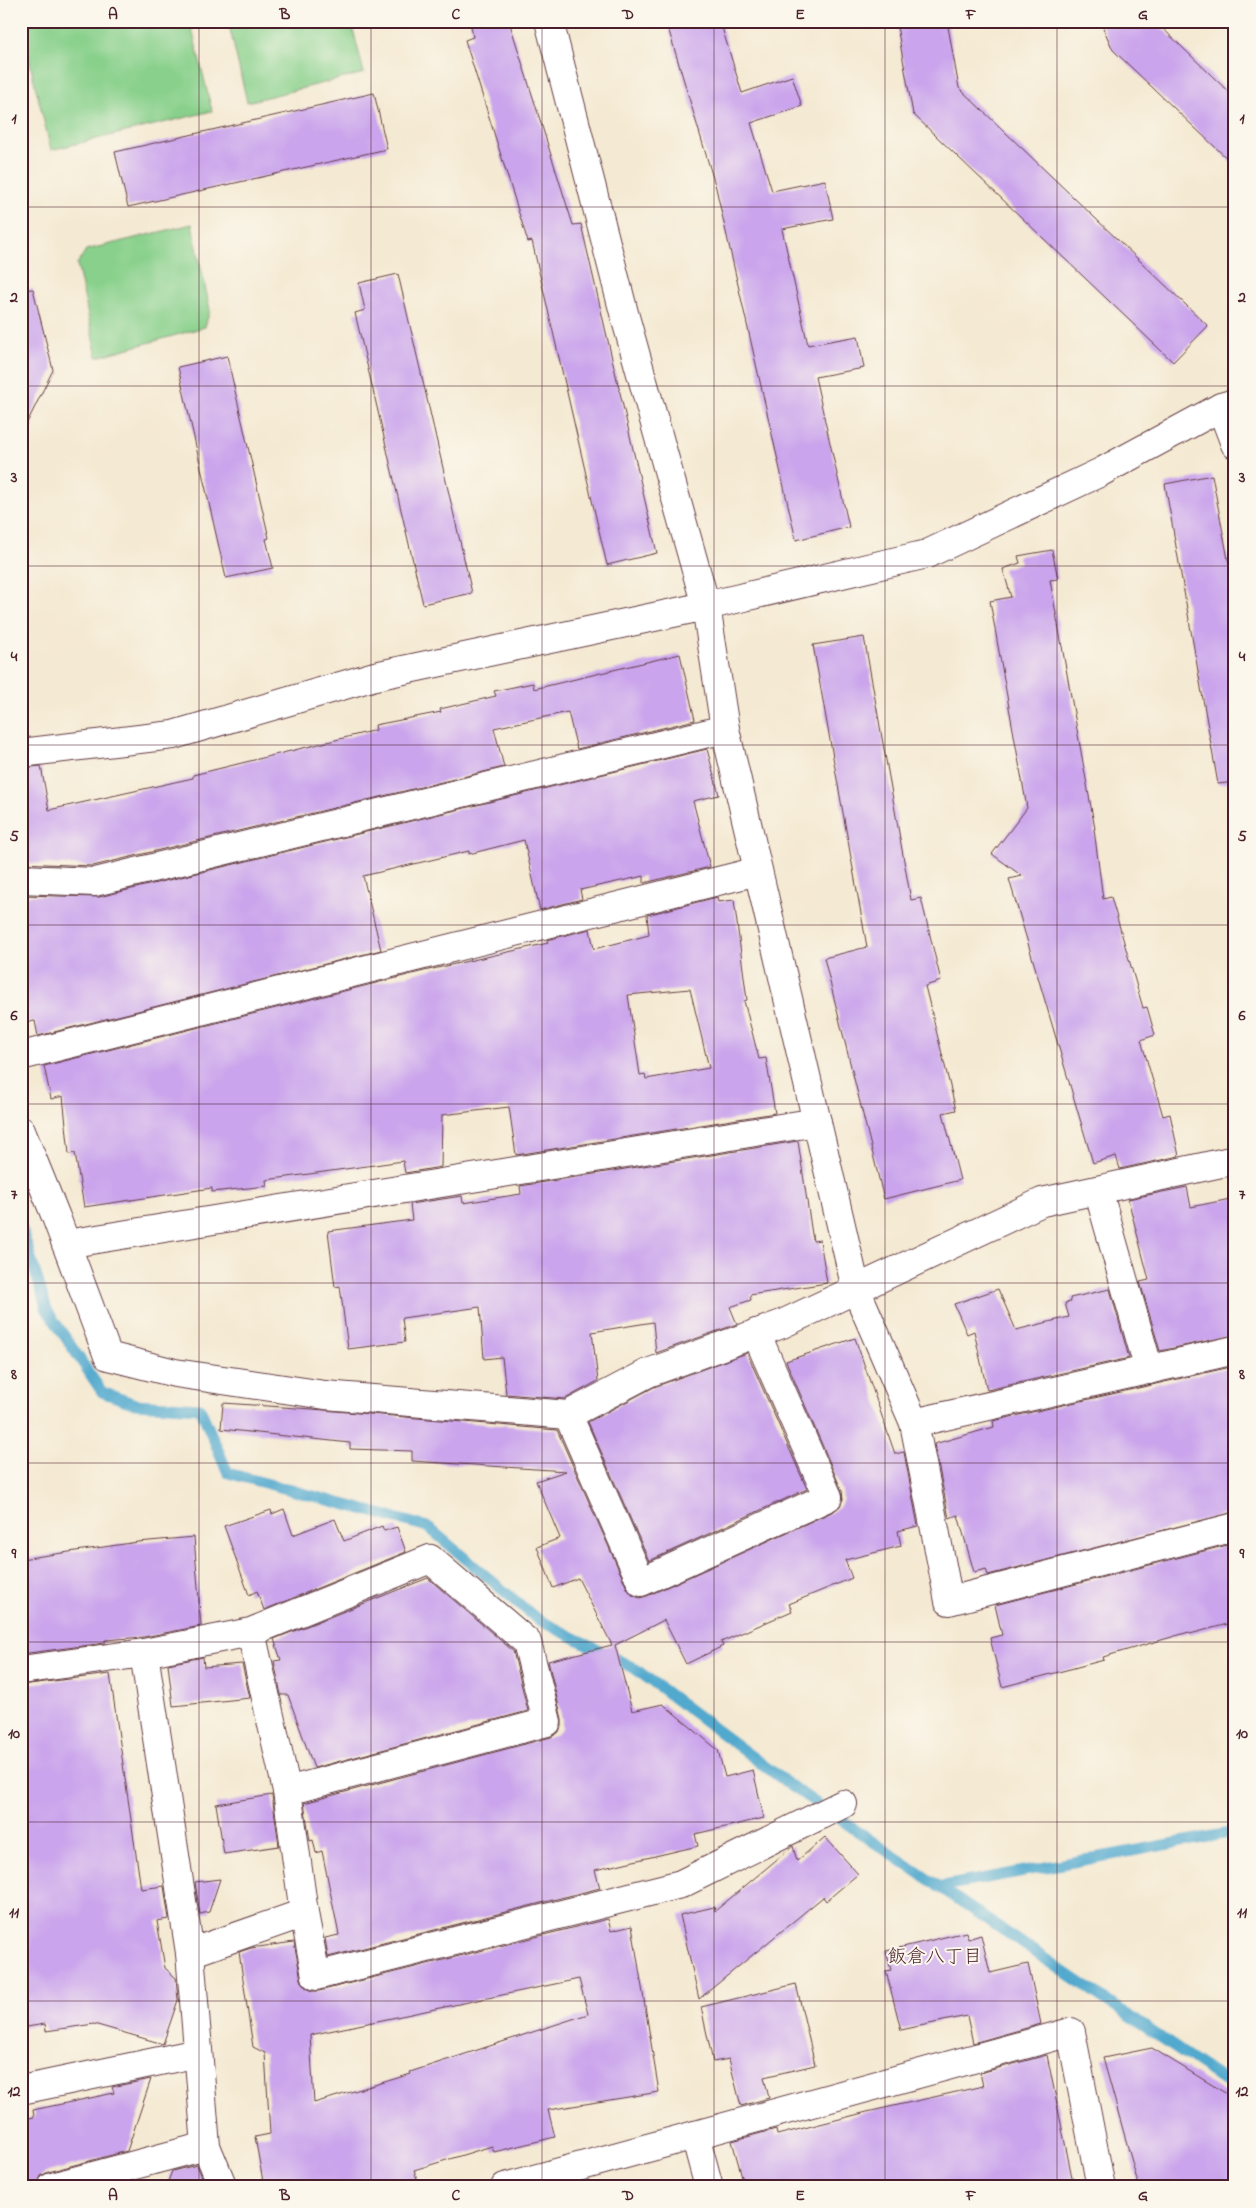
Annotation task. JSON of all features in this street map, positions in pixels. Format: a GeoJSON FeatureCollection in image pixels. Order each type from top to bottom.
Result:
{"type":"FeatureCollection","features":[{"type":"Feature","properties":{"kind":"street"},"geometry":{"type":"LineString","coordinates":[[550,21],[624,313],[706,606],[725,729],[856,1289],[914,1423],[949,1601],[1235,1527]]}},
{"type":"Feature","properties":{"kind":"street"},"geometry":{"type":"LineString","coordinates":[[21,753],[173,736],[374,676],[706,606],[926,554],[1102,472],[1228,405],[1235,444]]}},
{"type":"Feature","properties":{"kind":"street"},"geometry":{"type":"LineString","coordinates":[[21,879],[95,882],[725,729]]}},
{"type":"Feature","properties":{"kind":"street"},"geometry":{"type":"LineString","coordinates":[[21,1056],[758,871]]}},
{"type":"Feature","properties":{"kind":"street"},"geometry":{"type":"LineString","coordinates":[[66,1244],[817,1122]]}},
{"type":"Feature","properties":{"kind":"street"},"geometry":{"type":"LineString","coordinates":[[21,1131],[108,1356],[175,1373],[326,1395],[568,1416],[648,1373],[782,1324],[1042,1202],[1235,1160]]}},
{"type":"Feature","properties":{"kind":"street"},"geometry":{"type":"LineString","coordinates":[[1098,1190],[1149,1370]]}},
{"type":"Feature","properties":{"kind":"street"},"geometry":{"type":"LineString","coordinates":[[568,1416],[640,1582],[828,1498],[756,1333]]}},
{"type":"Feature","properties":{"kind":"street"},"geometry":{"type":"LineString","coordinates":[[914,1423],[1235,1350]]}},
{"type":"Feature","properties":{"kind":"street"},"geometry":{"type":"LineString","coordinates":[[21,1670],[144,1653],[250,1632],[430,1559],[527,1642],[547,1722],[287,1791]]}},
{"type":"Feature","properties":{"kind":"street"},"geometry":{"type":"LineString","coordinates":[[250,1632],[287,1791],[304,1914],[316,1976],[681,1884],[843,1804]]}},
{"type":"Feature","properties":{"kind":"street"},"geometry":{"type":"LineString","coordinates":[[144,1653],[190,1953],[206,2146],[223,2187]]}},
{"type":"Feature","properties":{"kind":"street"},"geometry":{"type":"LineString","coordinates":[[190,1953],[304,1914]]}},
{"type":"Feature","properties":{"kind":"street"},"geometry":{"type":"LineString","coordinates":[[507,2186],[1071,2032],[1101,2187]]}},
{"type":"Feature","properties":{"kind":"street"},"geometry":{"type":"LineString","coordinates":[[21,2090],[198,2053]]}},
{"type":"Feature","properties":{"kind":"street"},"geometry":{"type":"LineString","coordinates":[[695,2135],[709,2187]]}},
{"type":"Feature","properties":{"kind":"street"},"geometry":{"type":"LineString","coordinates":[[52,2187],[206,2146]]}},
{"type":"Feature","properties":{"kind":"green space"},"geometry":{"type":"Polygon","coordinates":[[[42,21],[190,21],[212,111],[51,150],[21,27],[42,21]]]}},
{"type":"Feature","properties":{"kind":"green space"},"geometry":{"type":"Polygon","coordinates":[[[228,21],[351,21],[364,73],[247,102],[228,21]]]}},
{"type":"Feature","properties":{"kind":"green space"},"geometry":{"type":"Polygon","coordinates":[[[192,224],[210,310],[205,327],[97,357],[77,264],[86,250],[192,224]]]}},
{"type":"Feature","properties":{"kind":"building"},"geometry":{"type":"Polygon","coordinates":[[[470,21],[509,21],[573,225],[581,224],[657,553],[607,565],[532,241],[528,242],[465,40],[473,37],[470,21]]]}},
{"type":"Feature","properties":{"kind":"building"},"geometry":{"type":"Polygon","coordinates":[[[666,21],[720,21],[742,93],[792,76],[802,106],[751,123],[772,191],[825,180],[833,219],[782,229],[808,345],[858,336],[864,368],[815,377],[849,527],[796,540],[716,188],[666,21]]]}},
{"type":"Feature","properties":{"kind":"building"},"geometry":{"type":"Polygon","coordinates":[[[896,21],[947,21],[959,88],[1208,326],[1173,362],[913,114],[896,21]]]}},
{"type":"Feature","properties":{"kind":"building"},"geometry":{"type":"Polygon","coordinates":[[[1100,21],[1155,21],[1235,98],[1235,166],[1113,50],[1100,21]]]}},
{"type":"Feature","properties":{"kind":"building"},"geometry":{"type":"Polygon","coordinates":[[[374,93],[387,149],[128,207],[115,152],[374,93]]]}},
{"type":"Feature","properties":{"kind":"building"},"geometry":{"type":"Polygon","coordinates":[[[398,274],[472,593],[423,604],[355,313],[365,310],[359,283],[398,274]]]}},
{"type":"Feature","properties":{"kind":"building"},"geometry":{"type":"Polygon","coordinates":[[[33,289],[53,370],[21,435],[21,290],[33,289]]]}},
{"type":"Feature","properties":{"kind":"building"},"geometry":{"type":"Polygon","coordinates":[[[227,356],[269,538],[266,539],[273,568],[226,578],[178,367],[227,356]]]}},
{"type":"Feature","properties":{"kind":"building"},"geometry":{"type":"Polygon","coordinates":[[[1212,475],[1235,596],[1235,782],[1218,784],[1165,484],[1212,475]]]}},
{"type":"Feature","properties":{"kind":"building"},"geometry":{"type":"Polygon","coordinates":[[[1052,550],[1058,579],[1050,580],[1095,829],[1103,899],[1111,897],[1143,1008],[1147,1007],[1155,1035],[1141,1040],[1163,1116],[1170,1114],[1179,1156],[1120,1169],[1116,1156],[1093,1163],[1009,879],[1022,876],[992,854],[1027,808],[990,601],[1011,597],[1003,569],[1020,563],[1018,556],[1052,550]]]}},
{"type":"Feature","properties":{"kind":"building"},"geometry":{"type":"Polygon","coordinates":[[[864,637],[911,900],[921,898],[941,981],[925,986],[956,1110],[943,1113],[960,1180],[884,1199],[824,958],[867,947],[813,645],[864,637]]]}},
{"type":"Feature","properties":{"kind":"building"},"geometry":{"type":"Polygon","coordinates":[[[680,654],[695,720],[577,749],[568,712],[494,728],[504,767],[93,866],[21,863],[21,768],[41,766],[49,810],[193,778],[193,775],[376,730],[375,725],[441,712],[440,709],[496,696],[494,691],[533,683],[534,689],[680,654]]]}},
{"type":"Feature","properties":{"kind":"building"},"geometry":{"type":"Polygon","coordinates":[[[707,749],[719,795],[693,801],[710,867],[644,883],[644,876],[580,890],[582,899],[540,910],[524,840],[469,854],[469,851],[363,876],[381,950],[38,1036],[35,1021],[28,1022],[27,1010],[21,1011],[21,895],[99,897],[707,749]]]}},
{"type":"Feature","properties":{"kind":"building"},"geometry":{"type":"Polygon","coordinates":[[[717,897],[718,902],[734,900],[747,1000],[744,1001],[759,1059],[766,1058],[775,1113],[516,1155],[509,1107],[442,1115],[441,1167],[405,1173],[403,1161],[266,1180],[267,1186],[212,1192],[212,1188],[84,1207],[75,1153],[69,1154],[63,1096],[51,1099],[44,1066],[424,971],[548,943],[547,940],[590,929],[594,949],[649,935],[647,915],[717,897]],[[690,989],[628,995],[640,1075],[645,1074],[646,1079],[709,1068],[690,989]]]}},
{"type":"Feature","properties":{"kind":"building"},"geometry":{"type":"Polygon","coordinates":[[[798,1141],[813,1241],[820,1240],[827,1283],[750,1295],[751,1300],[730,1307],[737,1324],[656,1353],[653,1322],[592,1332],[598,1381],[565,1399],[506,1394],[502,1357],[484,1359],[480,1307],[402,1318],[405,1342],[348,1349],[340,1286],[335,1287],[328,1231],[412,1220],[410,1204],[462,1196],[463,1203],[521,1194],[520,1186],[798,1141]]]}},
{"type":"Feature","properties":{"kind":"building"},"geometry":{"type":"Polygon","coordinates":[[[1187,1187],[1191,1207],[1235,1198],[1235,1335],[1160,1351],[1140,1282],[1149,1280],[1128,1199],[1187,1187]]]}},
{"type":"Feature","properties":{"kind":"building"},"geometry":{"type":"Polygon","coordinates":[[[998,1289],[1016,1330],[1069,1317],[1065,1303],[1071,1302],[1070,1298],[1110,1289],[1129,1358],[987,1390],[974,1331],[967,1334],[954,1304],[998,1289]]]}},
{"type":"Feature","properties":{"kind":"building"},"geometry":{"type":"Polygon","coordinates":[[[855,1338],[895,1454],[904,1452],[918,1526],[898,1531],[901,1546],[845,1560],[852,1578],[789,1604],[792,1611],[721,1642],[723,1646],[686,1664],[664,1620],[615,1645],[632,1711],[663,1704],[718,1750],[725,1777],[753,1770],[764,1818],[695,1834],[698,1846],[595,1870],[600,1888],[328,1957],[325,1938],[339,1935],[322,1851],[316,1853],[313,1840],[310,1841],[304,1803],[551,1737],[558,1733],[562,1727],[562,1719],[548,1661],[612,1645],[578,1578],[553,1588],[537,1547],[560,1538],[536,1481],[566,1471],[412,1461],[412,1451],[350,1449],[350,1443],[221,1429],[223,1403],[557,1430],[627,1588],[632,1595],[640,1598],[834,1511],[840,1506],[843,1499],[842,1491],[786,1361],[855,1338]]]}},
{"type":"Feature","properties":{"kind":"building"},"geometry":{"type":"Polygon","coordinates":[[[747,1353],[807,1489],[649,1561],[588,1422],[654,1387],[747,1353]]]}},
{"type":"Feature","properties":{"kind":"building"},"geometry":{"type":"Polygon","coordinates":[[[1235,1366],[1235,1512],[988,1575],[986,1569],[974,1572],[958,1515],[949,1518],[934,1444],[994,1427],[993,1421],[1235,1366]]]}},
{"type":"Feature","properties":{"kind":"building"},"geometry":{"type":"Polygon","coordinates":[[[284,1509],[293,1535],[335,1519],[344,1541],[382,1526],[384,1531],[397,1527],[406,1552],[264,1610],[257,1591],[249,1595],[224,1526],[271,1510],[272,1514],[284,1509]]]}},
{"type":"Feature","properties":{"kind":"building"},"geometry":{"type":"Polygon","coordinates":[[[194,1537],[201,1626],[144,1637],[105,1640],[105,1643],[21,1654],[21,1559],[138,1542],[194,1537]]]}},
{"type":"Feature","properties":{"kind":"building"},"geometry":{"type":"Polygon","coordinates":[[[1235,1543],[1235,1622],[1190,1634],[1189,1632],[1103,1657],[1104,1660],[1002,1687],[990,1638],[1002,1635],[995,1605],[1235,1543]]]}},
{"type":"Feature","properties":{"kind":"building"},"geometry":{"type":"Polygon","coordinates":[[[428,1578],[513,1651],[528,1711],[314,1768],[288,1695],[281,1695],[274,1661],[281,1660],[274,1639],[428,1578]]]}},
{"type":"Feature","properties":{"kind":"building"},"geometry":{"type":"Polygon","coordinates":[[[203,1657],[204,1667],[242,1664],[250,1698],[173,1706],[168,1664],[203,1657]]]}},
{"type":"Feature","properties":{"kind":"building"},"geometry":{"type":"Polygon","coordinates":[[[110,1674],[141,1889],[164,1886],[169,1919],[157,1921],[165,1968],[176,1978],[178,2000],[163,2044],[94,2024],[46,2031],[45,2024],[21,2028],[21,1685],[110,1674]]]}},
{"type":"Feature","properties":{"kind":"building"},"geometry":{"type":"Polygon","coordinates":[[[272,1795],[279,1846],[224,1854],[216,1804],[272,1795]]]}},
{"type":"Feature","properties":{"kind":"building"},"geometry":{"type":"Polygon","coordinates":[[[825,1837],[858,1874],[826,1901],[823,1897],[699,1999],[680,1915],[714,1907],[715,1911],[793,1846],[797,1861],[825,1837]]]}},
{"type":"Feature","properties":{"kind":"building"},"geometry":{"type":"Polygon","coordinates":[[[220,1879],[209,1912],[200,1914],[195,1882],[220,1879]]]}},
{"type":"Feature","properties":{"kind":"building"},"geometry":{"type":"Polygon","coordinates":[[[608,1919],[611,1931],[632,1926],[659,2092],[548,2110],[555,2137],[494,2152],[492,2146],[414,2170],[417,2179],[393,2187],[264,2187],[255,2137],[270,2134],[265,2053],[253,2047],[239,1952],[251,1948],[294,1942],[304,1986],[311,1991],[319,1991],[608,1919]],[[579,1979],[310,2035],[314,2103],[411,2074],[410,2072],[588,2014],[579,1979]]]}},
{"type":"Feature","properties":{"kind":"building"},"geometry":{"type":"Polygon","coordinates":[[[966,1932],[968,1939],[981,1935],[990,1973],[1028,1964],[1041,2024],[973,2043],[967,2016],[901,2030],[886,1971],[891,1970],[886,1951],[966,1932]]]}},
{"type":"Feature","properties":{"kind":"building"},"geometry":{"type":"Polygon","coordinates":[[[796,1984],[815,2065],[764,2077],[769,2098],[741,2106],[729,2059],[713,2062],[701,2007],[796,1984]]]}},
{"type":"Feature","properties":{"kind":"building"},"geometry":{"type":"Polygon","coordinates":[[[1152,2048],[1235,2099],[1235,2187],[1139,2187],[1103,2058],[1152,2048]]]}},
{"type":"Feature","properties":{"kind":"building"},"geometry":{"type":"Polygon","coordinates":[[[1047,2055],[1074,2187],[745,2187],[732,2141],[776,2129],[777,2135],[867,2112],[983,2086],[980,2073],[1047,2055]]]}},
{"type":"Feature","properties":{"kind":"building"},"geometry":{"type":"Polygon","coordinates":[[[151,2079],[127,2151],[48,2172],[41,2176],[37,2187],[21,2187],[21,2120],[34,2117],[33,2110],[114,2093],[112,2087],[151,2079]]]}},
{"type":"Feature","properties":{"kind":"building"},"geometry":{"type":"Polygon","coordinates":[[[197,2165],[206,2187],[166,2187],[172,2171],[197,2165]]]}},
{"type":"Feature","properties":{"kind":"waterway"},"geometry":{"type":"LineString","coordinates":[[21,1226],[47,1310],[102,1392],[135,1404],[200,1408],[228,1473],[428,1527],[537,1619],[634,1668],[794,1788],[1235,2088]]}},
{"type":"Feature","properties":{"kind":"waterway"},"geometry":{"type":"LineString","coordinates":[[938,1887],[1235,1832]]}},
{"type":"Feature","properties":{"kind":"district","name":"飯倉八丁目"},"geometry":{"type":"Point","coordinates":[935,1955]}}]}
